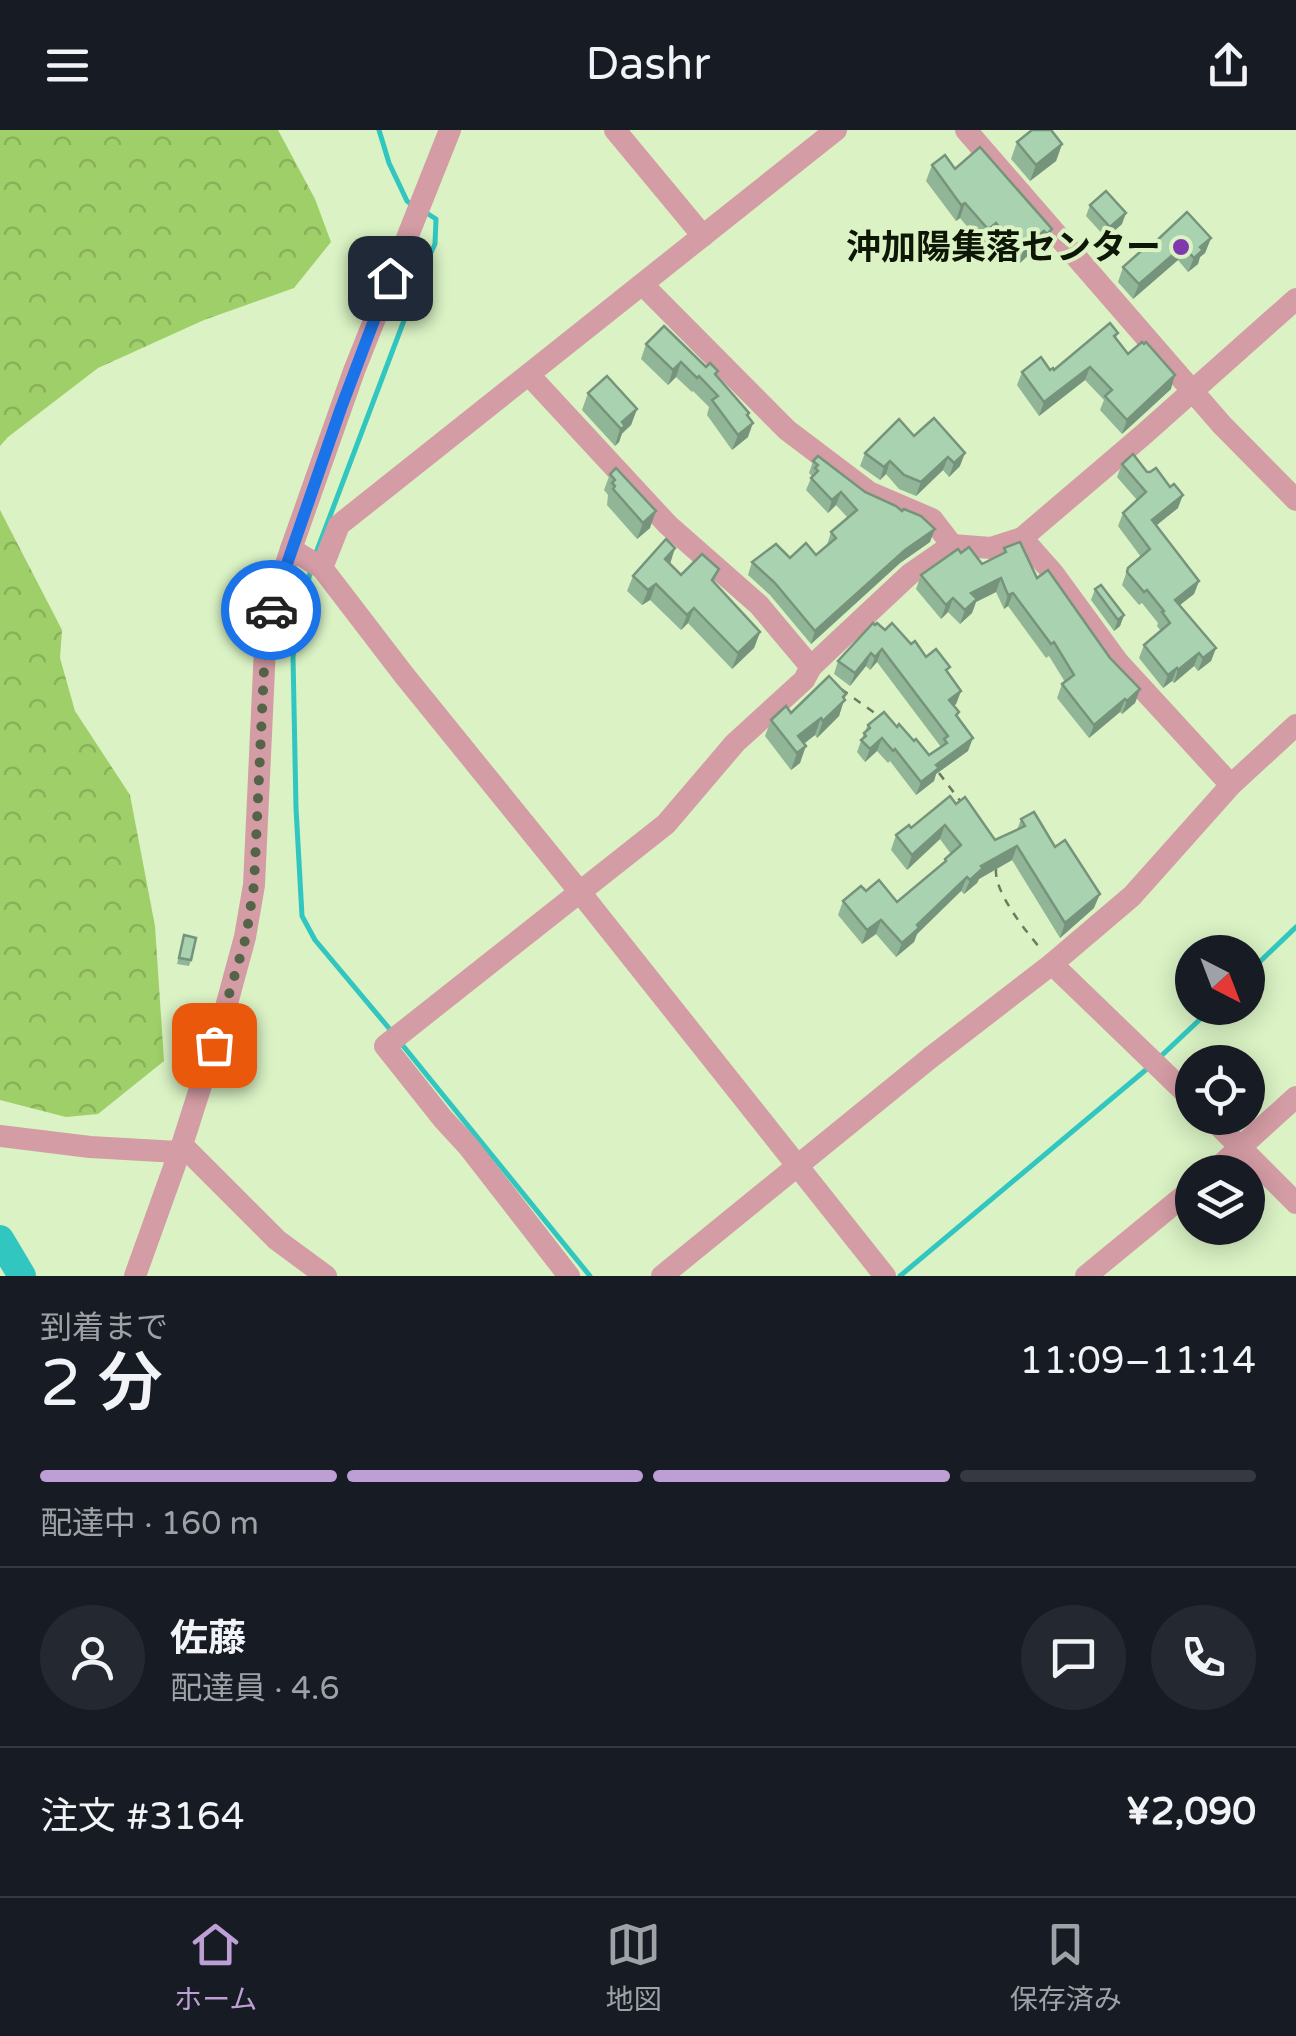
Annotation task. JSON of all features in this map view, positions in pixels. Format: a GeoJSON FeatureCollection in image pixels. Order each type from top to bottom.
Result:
{"type":"FeatureCollection","features":[{"type":"Feature","properties":{"kind":"street"},"geometry":{"type":"LineString","coordinates":[[135,1276],[246,937],[254,885],[266,626],[290,548],[361,354],[450,130]]}},
{"type":"Feature","properties":{"kind":"street"},"geometry":{"type":"LineString","coordinates":[[616,130],[702,236]]}},
{"type":"Feature","properties":{"kind":"street"},"geometry":{"type":"LineString","coordinates":[[322,568],[340,525],[836,130]]}},
{"type":"Feature","properties":{"kind":"street"},"geometry":{"type":"LineString","coordinates":[[966,130],[1222,425],[1296,500]]}},
{"type":"Feature","properties":{"kind":"street"},"geometry":{"type":"LineString","coordinates":[[643,285],[786,430],[869,492],[932,519],[952,545]]}},
{"type":"Feature","properties":{"kind":"street"},"geometry":{"type":"LineString","coordinates":[[570,1276],[386,1046],[666,824],[735,743],[910,574],[952,545],[991,548],[1022,538],[1296,299]]}},
{"type":"Feature","properties":{"kind":"street"},"geometry":{"type":"LineString","coordinates":[[528,375],[668,524],[759,606],[811,668]]}},
{"type":"Feature","properties":{"kind":"street"},"geometry":{"type":"LineString","coordinates":[[1022,538],[1118,662],[1232,785]]}},
{"type":"Feature","properties":{"kind":"street"},"geometry":{"type":"LineString","coordinates":[[290,548],[322,568],[885,1276]]}},
{"type":"Feature","properties":{"kind":"street"},"geometry":{"type":"LineString","coordinates":[[662,1276],[1132,896],[1232,785],[1296,725]]}},
{"type":"Feature","properties":{"kind":"street"},"geometry":{"type":"LineString","coordinates":[[1052,964],[1175,1083]]}},
{"type":"Feature","properties":{"kind":"street"},"geometry":{"type":"LineString","coordinates":[[1233,1155],[1296,1097]]}},
{"type":"Feature","properties":{"kind":"street"},"geometry":{"type":"LineString","coordinates":[[1228,1135],[1296,1203]]}},
{"type":"Feature","properties":{"kind":"street"},"geometry":{"type":"LineString","coordinates":[[0,1136],[90,1147],[180,1148],[277,1240],[326,1276]]}},
{"type":"Feature","properties":{"kind":"street"},"geometry":{"type":"LineString","coordinates":[[1086,1276],[1175,1204]]}},
{"type":"Feature","properties":{"kind":"path"},"geometry":{"type":"LineString","coordinates":[[842,689],[888,722]]}},
{"type":"Feature","properties":{"kind":"path"},"geometry":{"type":"LineString","coordinates":[[930,762],[962,804]]}},
{"type":"Feature","properties":{"kind":"path"},"geometry":{"type":"LineString","coordinates":[[996,864],[995,878],[1015,916],[1052,964]]}},
{"type":"Feature","properties":{"kind":"green space"},"geometry":{"type":"Polygon","coordinates":[[[0,130],[278,130],[315,199],[331,242],[294,288],[204,320],[98,368],[0,446],[0,130]]]}},
{"type":"Feature","properties":{"kind":"green space"},"geometry":{"type":"Polygon","coordinates":[[[0,510],[62,630],[60,658],[75,711],[130,795],[155,926],[164,1061],[98,1114],[66,1117],[0,1100],[0,510]]]}},
{"type":"Feature","properties":{"kind":"building"},"geometry":{"type":"Polygon","coordinates":[[[1032,130],[1051,130],[1062,144],[1036,165],[1017,142],[1032,130]]]}},
{"type":"Feature","properties":{"kind":"building"},"geometry":{"type":"Polygon","coordinates":[[[980,147],[1052,229],[1024,248],[1007,228],[1003,231],[996,223],[987,228],[965,203],[961,205],[932,165],[945,155],[955,169],[980,147]]]}},
{"type":"Feature","properties":{"kind":"building"},"geometry":{"type":"Polygon","coordinates":[[[1106,191],[1126,213],[1110,227],[1090,205],[1106,191]]]}},
{"type":"Feature","properties":{"kind":"building"},"geometry":{"type":"Polygon","coordinates":[[[1187,212],[1211,238],[1200,247],[1203,250],[1194,258],[1183,246],[1139,284],[1123,267],[1187,212]]]}},
{"type":"Feature","properties":{"kind":"building"},"geometry":{"type":"Polygon","coordinates":[[[1110,323],[1118,333],[1114,336],[1128,354],[1146,342],[1175,375],[1127,420],[1105,396],[1112,390],[1090,367],[1044,402],[1022,372],[1041,357],[1054,370],[1110,323]]]}},
{"type":"Feature","properties":{"kind":"building"},"geometry":{"type":"Polygon","coordinates":[[[664,326],[706,367],[710,363],[718,371],[715,374],[749,413],[753,423],[738,435],[712,400],[718,396],[699,376],[681,362],[673,370],[646,344],[664,326]]]}},
{"type":"Feature","properties":{"kind":"building"},"geometry":{"type":"Polygon","coordinates":[[[607,376],[637,409],[622,422],[625,426],[621,429],[588,393],[607,376]]]}},
{"type":"Feature","properties":{"kind":"building"},"geometry":{"type":"Polygon","coordinates":[[[934,418],[965,453],[954,463],[948,457],[921,482],[904,475],[890,461],[884,467],[865,453],[899,419],[914,436],[934,418]]]}},
{"type":"Feature","properties":{"kind":"building"},"geometry":{"type":"Polygon","coordinates":[[[1133,454],[1147,472],[1156,468],[1170,487],[1174,484],[1183,495],[1152,520],[1199,581],[1175,600],[1216,648],[1203,658],[1199,653],[1168,675],[1144,645],[1170,623],[1147,590],[1144,592],[1127,572],[1150,549],[1123,513],[1146,492],[1122,464],[1133,454]]]}},
{"type":"Feature","properties":{"kind":"building"},"geometry":{"type":"Polygon","coordinates":[[[818,456],[865,492],[921,516],[935,529],[905,550],[815,631],[752,562],[776,544],[790,558],[806,543],[816,555],[836,538],[831,532],[857,510],[841,492],[832,500],[811,478],[818,471],[813,461],[818,456]]]}},
{"type":"Feature","properties":{"kind":"building"},"geometry":{"type":"Polygon","coordinates":[[[616,468],[656,511],[643,523],[613,489],[615,480],[610,474],[616,468]]]}},
{"type":"Feature","properties":{"kind":"building"},"geometry":{"type":"Polygon","coordinates":[[[666,539],[675,548],[665,559],[681,575],[702,554],[719,569],[712,580],[760,632],[738,653],[694,608],[687,615],[656,584],[648,590],[633,576],[666,539]]]}},
{"type":"Feature","properties":{"kind":"building"},"geometry":{"type":"Polygon","coordinates":[[[1020,542],[1037,578],[1048,570],[1110,658],[1140,689],[1094,725],[1062,684],[1074,675],[1054,642],[1051,644],[1013,593],[1008,595],[1001,578],[971,593],[977,599],[965,610],[953,598],[946,605],[921,575],[958,549],[961,553],[969,547],[982,564],[1020,542]]]}},
{"type":"Feature","properties":{"kind":"building"},"geometry":{"type":"Polygon","coordinates":[[[1101,585],[1124,615],[1118,620],[1095,589],[1101,585]]]}},
{"type":"Feature","properties":{"kind":"building"},"geometry":{"type":"Polygon","coordinates":[[[873,623],[885,630],[892,623],[911,644],[915,641],[926,657],[936,649],[961,691],[949,700],[973,738],[936,765],[939,768],[921,782],[882,738],[870,749],[861,740],[870,728],[868,725],[884,712],[929,755],[947,743],[944,739],[948,736],[882,649],[875,657],[871,653],[855,673],[838,661],[873,623]]]}},
{"type":"Feature","properties":{"kind":"building"},"geometry":{"type":"Polygon","coordinates":[[[829,676],[846,694],[845,700],[823,721],[821,718],[798,736],[806,746],[797,753],[771,720],[786,706],[791,713],[829,676]]]}},
{"type":"Feature","properties":{"kind":"building"},"geometry":{"type":"Polygon","coordinates":[[[950,796],[956,804],[965,797],[995,840],[1025,826],[1021,819],[1034,812],[1055,847],[1065,840],[1100,894],[1065,923],[1017,846],[981,866],[970,880],[967,877],[902,943],[881,920],[867,930],[843,901],[861,886],[866,891],[879,880],[897,902],[946,861],[961,845],[945,825],[912,855],[896,835],[909,825],[911,828],[950,796]]]}},
{"type":"Feature","properties":{"kind":"building"},"geometry":{"type":"Polygon","coordinates":[[[184,935],[196,938],[191,960],[179,958],[184,935]]]}},
{"type":"Feature","properties":{"kind":"waterway"},"geometry":{"type":"LineString","coordinates":[[379,130],[389,163],[411,204]]}},
{"type":"Feature","properties":{"kind":"waterway"},"geometry":{"type":"LineString","coordinates":[[316,553],[435,244],[436,219],[425,212]]}},
{"type":"Feature","properties":{"kind":"waterway"},"geometry":{"type":"LineString","coordinates":[[311,568],[293,656],[302,916],[315,940],[393,1033]]}},
{"type":"Feature","properties":{"kind":"waterway"},"geometry":{"type":"LineString","coordinates":[[1265,957],[1296,927]]}},
{"type":"Feature","properties":{"kind":"waterway"},"geometry":{"type":"LineString","coordinates":[[1160,1057],[1194,1025]]}},
{"type":"Feature","properties":{"kind":"waterway"},"geometry":{"type":"LineString","coordinates":[[400,1042],[590,1276]]}},
{"type":"Feature","properties":{"kind":"waterway"},"geometry":{"type":"LineString","coordinates":[[900,1276],[1148,1068]]}},
{"type":"Feature","properties":{"kind":"waterway"},"geometry":{"type":"LineString","coordinates":[[0,1239],[22,1276]]}},
{"type":"Feature","properties":{"kind":"way so far"},"geometry":{"type":"LineString","coordinates":[[214,1045],[246,937],[254,885],[266,626],[271,610]]}},
{"type":"Feature","properties":{"kind":"place","name":"沖加陽集落センター"},"geometry":{"type":"Point","coordinates":[1181,247]}},
{"type":"Feature","properties":{"kind":"route"},"geometry":{"type":"LineString","coordinates":[[271,610],[290,548],[390,278]]}}]}
